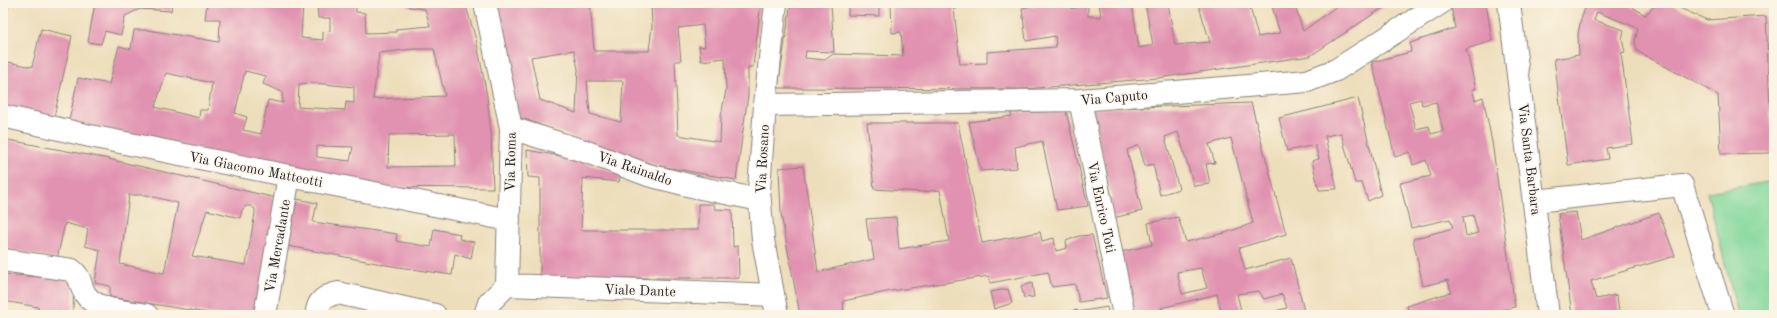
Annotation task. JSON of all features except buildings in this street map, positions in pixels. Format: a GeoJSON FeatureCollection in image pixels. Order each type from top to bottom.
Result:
{"type":"FeatureCollection","features":[{"type":"Feature","properties":{"kind":"street","name":"Via Roma"},"geometry":{"type":"LineString","coordinates":[[485,3],[511,128],[507,285]]}},
{"type":"Feature","properties":{"kind":"street","name":"Via Rosano"},"geometry":{"type":"LineString","coordinates":[[775,305],[763,240],[760,200],[765,105],[776,3]]}},
{"type":"Feature","properties":{"kind":"street","name":"Via Caputo"},"geometry":{"type":"LineString","coordinates":[[765,105],[1080,100],[1307,81],[1336,70],[1441,3]]}},
{"type":"Feature","properties":{"kind":"street","name":"Via Santa Barbara"},"geometry":{"type":"LineString","coordinates":[[1509,3],[1535,200],[1548,315]]}},
{"type":"Feature","properties":{"kind":"street","name":"Via Enrico Toti"},"geometry":{"type":"LineString","coordinates":[[1080,100],[1124,315]]}},
{"type":"Feature","properties":{"kind":"street","name":"Via Giacomo Matteotti"},"geometry":{"type":"LineString","coordinates":[[3,116],[90,136],[509,220]]}},
{"type":"Feature","properties":{"kind":"street","name":"Via Rainaldo"},"geometry":{"type":"LineString","coordinates":[[511,128],[587,152],[648,175],[696,187],[760,200]]}},
{"type":"Feature","properties":{"kind":"street","name":"Via Mercadante"},"geometry":{"type":"LineString","coordinates":[[265,315],[289,176]]}},
{"type":"Feature","properties":{"kind":"street"},"geometry":{"type":"LineString","coordinates":[[1535,200],[1682,185],[1723,315]]}},
{"type":"Feature","properties":{"kind":"street"},"geometry":{"type":"LineString","coordinates":[[3,260],[72,270],[79,275],[84,293],[93,302],[102,306],[147,315]]}},
{"type":"Feature","properties":{"kind":"street"},"geometry":{"type":"LineString","coordinates":[[484,315],[489,303],[507,285]]}},
{"type":"Feature","properties":{"kind":"street","name":"Viale Dante"},"geometry":{"type":"LineString","coordinates":[[507,285],[775,305]]}},
{"type":"Feature","properties":{"kind":"street"},"geometry":{"type":"LineString","coordinates":[[316,315],[319,304],[324,298],[338,292],[435,315]]}},
{"type":"Feature","properties":{"kind":"green space"},"geometry":{"type":"Polygon","coordinates":[[[1774,181],[1774,315],[1738,315],[1707,192],[1774,181]]]}}]}
